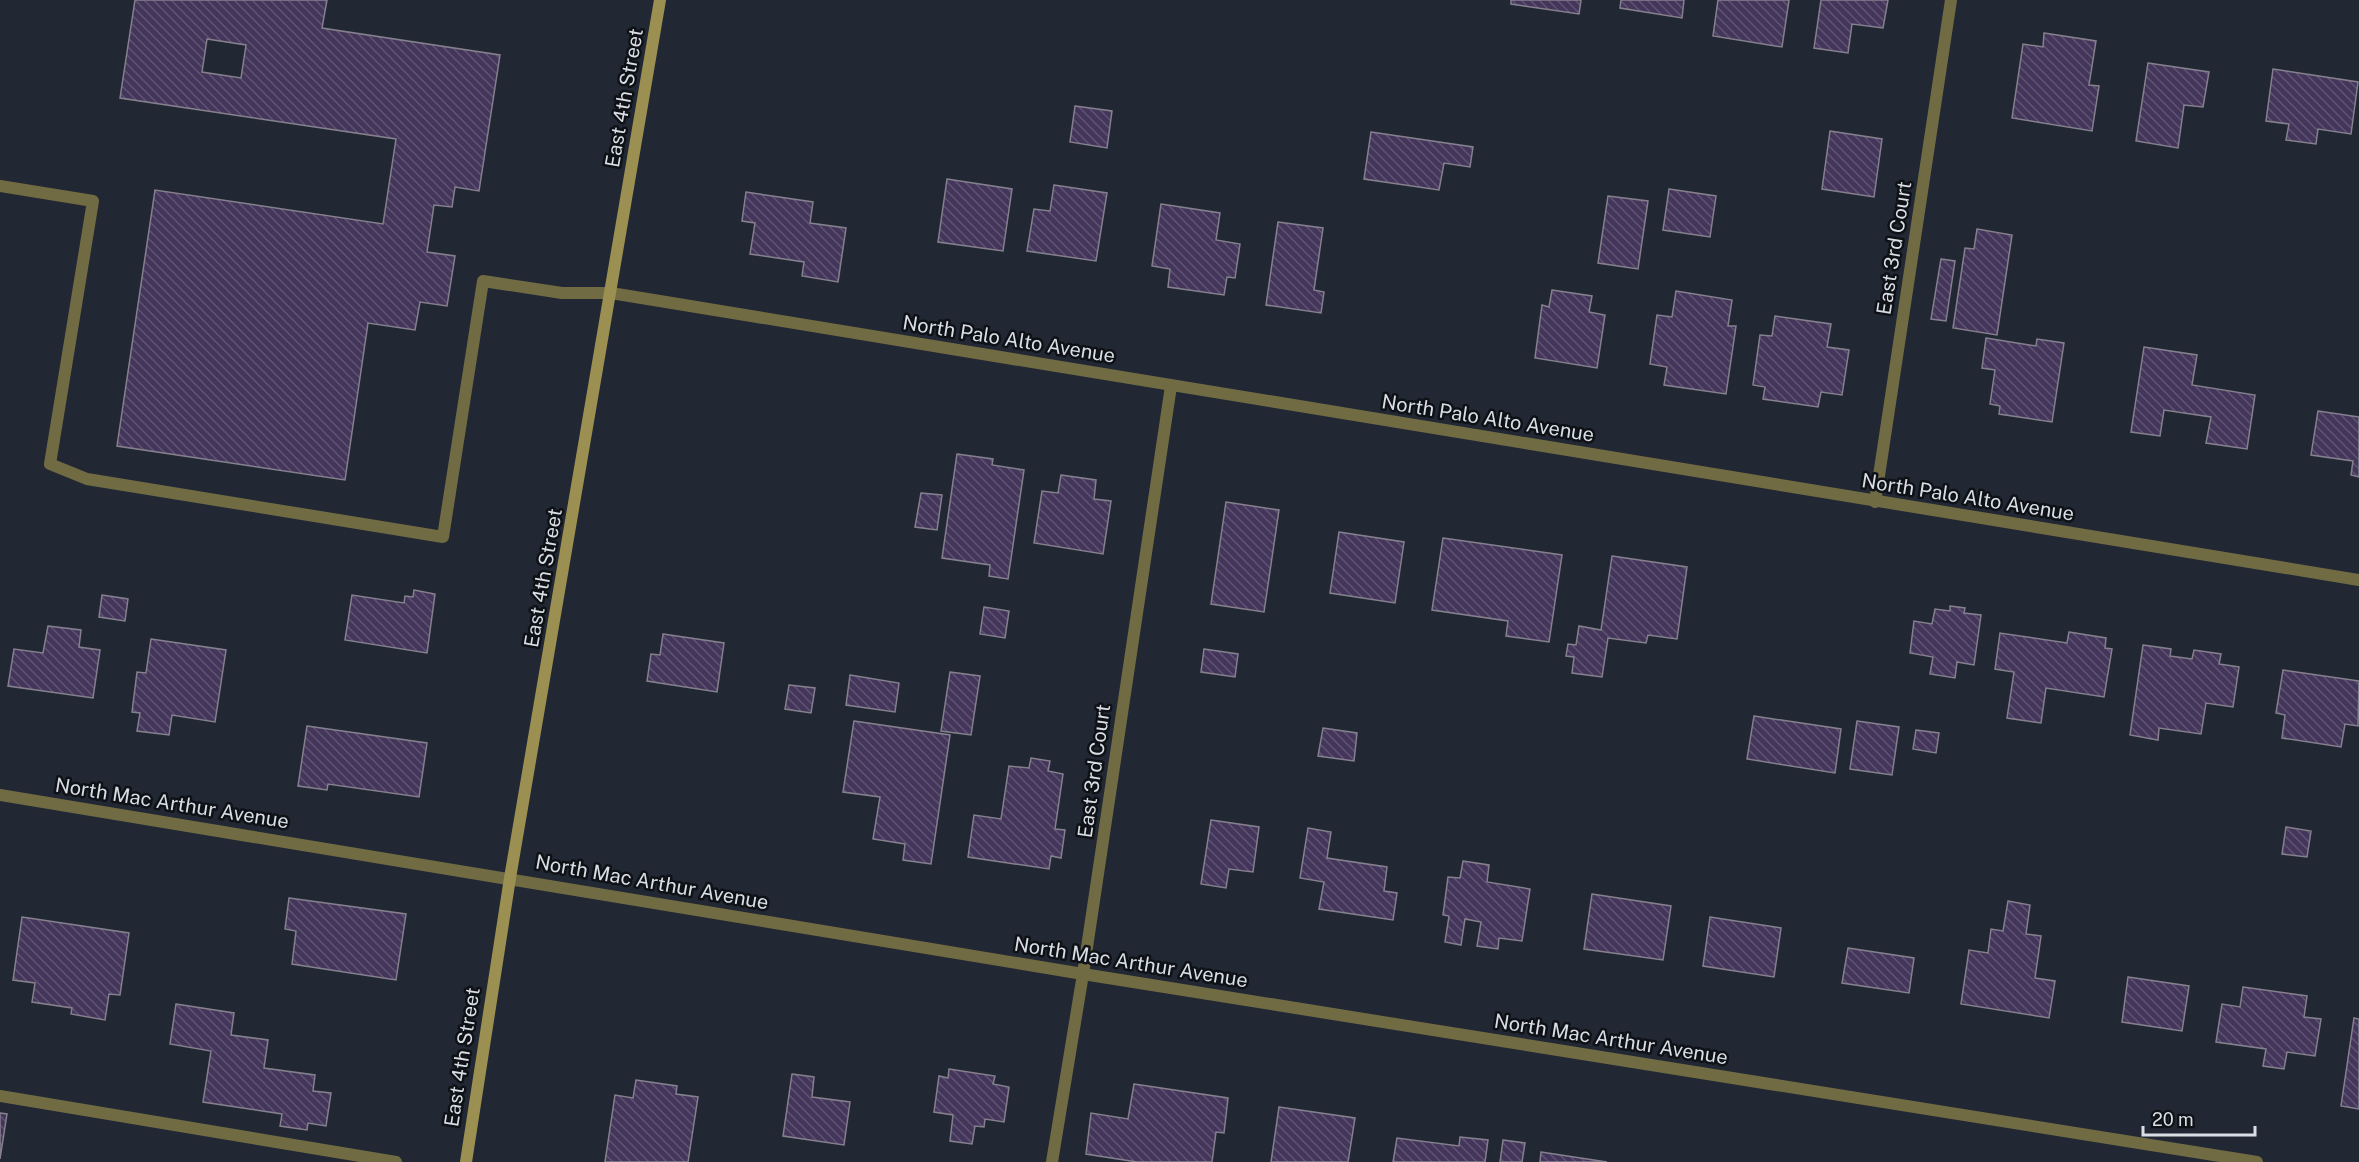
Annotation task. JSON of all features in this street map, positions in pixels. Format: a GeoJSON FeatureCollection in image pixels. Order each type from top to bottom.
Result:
{"type":"FeatureCollection","features":[{"type":"Feature","properties":{"kind":"street","name":"East 4th Street"},"geometry":{"type":"LineString","coordinates":[[466,1162],[510,878],[660,0]]}},
{"type":"Feature","properties":{"kind":"street","name":"East 3rd Court"},"geometry":{"type":"LineString","coordinates":[[1875,502],[1951,0]]}},
{"type":"Feature","properties":{"kind":"street","name":"North Palo Alto Avenue"},"geometry":{"type":"LineString","coordinates":[[0,186],[93,201],[50,465],[87,479],[443,537],[483,281],[562,293],[611,293],[2359,580]]}},
{"type":"Feature","properties":{"kind":"street","name":"East 3rd Court"},"geometry":{"type":"LineString","coordinates":[[1052,1162],[1083,974],[1170,386]]}},
{"type":"Feature","properties":{"kind":"street","name":"North Mac Arthur Avenue"},"geometry":{"type":"LineString","coordinates":[[0,795],[1083,974],[2258,1162]]}},
{"type":"Feature","properties":{"kind":"street"},"geometry":{"type":"LineString","coordinates":[[0,1096],[396,1162]]}},
{"type":"Feature","properties":{"kind":"building"},"geometry":{"type":"Polygon","coordinates":[[[135,0],[327,0],[322,28],[500,55],[479,191],[455,187],[452,207],[434,205],[427,252],[455,256],[447,306],[420,302],[415,330],[368,323],[345,480],[117,446],[155,190],[383,224],[396,139],[120,98],[135,0]],[[207,39],[202,72],[241,78],[246,45],[207,39]]]}},
{"type":"Feature","properties":{"kind":"building"},"geometry":{"type":"Polygon","coordinates":[[[1511,0],[1581,0],[1579,14],[1511,4],[1511,0]]]}},
{"type":"Feature","properties":{"kind":"building"},"geometry":{"type":"Polygon","coordinates":[[[1621,0],[1684,0],[1682,18],[1620,8],[1621,0]]]}},
{"type":"Feature","properties":{"kind":"building"},"geometry":{"type":"Polygon","coordinates":[[[1718,0],[1789,0],[1782,47],[1713,36],[1718,0]]]}},
{"type":"Feature","properties":{"kind":"building"},"geometry":{"type":"Polygon","coordinates":[[[1821,0],[1888,0],[1883,28],[1852,24],[1848,53],[1814,48],[1821,0]]]}},
{"type":"Feature","properties":{"kind":"building"},"geometry":{"type":"Polygon","coordinates":[[[2044,33],[2096,41],[2089,85],[2099,86],[2092,131],[2012,118],[2023,44],[2043,47],[2044,33]]]}},
{"type":"Feature","properties":{"kind":"building"},"geometry":{"type":"Polygon","coordinates":[[[2148,63],[2209,72],[2203,107],[2184,105],[2178,148],[2136,141],[2148,63]]]}},
{"type":"Feature","properties":{"kind":"building"},"geometry":{"type":"Polygon","coordinates":[[[2273,69],[2358,82],[2351,134],[2318,129],[2316,144],[2286,140],[2289,124],[2266,121],[2273,69]]]}},
{"type":"Feature","properties":{"kind":"building"},"geometry":{"type":"Polygon","coordinates":[[[1075,106],[1112,111],[1107,148],[1070,142],[1075,106]]]}},
{"type":"Feature","properties":{"kind":"building"},"geometry":{"type":"Polygon","coordinates":[[[1830,131],[1882,139],[1874,197],[1822,189],[1830,131]]]}},
{"type":"Feature","properties":{"kind":"building"},"geometry":{"type":"Polygon","coordinates":[[[1371,132],[1473,147],[1470,167],[1444,163],[1439,190],[1364,179],[1371,132]]]}},
{"type":"Feature","properties":{"kind":"building"},"geometry":{"type":"Polygon","coordinates":[[[947,179],[1012,189],[1003,251],[938,242],[947,179]]]}},
{"type":"Feature","properties":{"kind":"building"},"geometry":{"type":"Polygon","coordinates":[[[1054,185],[1107,193],[1096,261],[1027,251],[1034,209],[1050,211],[1054,185]]]}},
{"type":"Feature","properties":{"kind":"building"},"geometry":{"type":"Polygon","coordinates":[[[1669,189],[1716,196],[1710,237],[1663,230],[1669,189]]]}},
{"type":"Feature","properties":{"kind":"building"},"geometry":{"type":"Polygon","coordinates":[[[746,192],[813,202],[810,223],[846,228],[838,282],[802,276],[804,262],[750,254],[755,223],[742,221],[746,192]]]}},
{"type":"Feature","properties":{"kind":"building"},"geometry":{"type":"Polygon","coordinates":[[[1608,196],[1648,201],[1638,269],[1598,263],[1608,196]]]}},
{"type":"Feature","properties":{"kind":"building"},"geometry":{"type":"Polygon","coordinates":[[[1161,204],[1220,213],[1216,240],[1240,244],[1235,278],[1227,277],[1224,295],[1168,287],[1170,269],[1152,266],[1161,204]]]}},
{"type":"Feature","properties":{"kind":"building"},"geometry":{"type":"Polygon","coordinates":[[[1278,222],[1323,228],[1314,290],[1324,292],[1321,313],[1266,305],[1278,222]]]}},
{"type":"Feature","properties":{"kind":"building"},"geometry":{"type":"Polygon","coordinates":[[[1977,229],[2012,235],[1997,335],[1953,328],[1965,248],[1974,249],[1977,229]]]}},
{"type":"Feature","properties":{"kind":"building"},"geometry":{"type":"Polygon","coordinates":[[[1941,259],[1955,261],[1946,321],[1931,319],[1941,259]]]}},
{"type":"Feature","properties":{"kind":"building"},"geometry":{"type":"Polygon","coordinates":[[[1552,290],[1592,296],[1589,312],[1605,315],[1597,368],[1535,358],[1542,305],[1549,307],[1552,290]]]}},
{"type":"Feature","properties":{"kind":"building"},"geometry":{"type":"Polygon","coordinates":[[[1676,291],[1732,300],[1728,326],[1736,326],[1726,394],[1664,385],[1667,367],[1650,364],[1657,315],[1672,317],[1676,291]]]}},
{"type":"Feature","properties":{"kind":"building"},"geometry":{"type":"Polygon","coordinates":[[[1775,316],[1831,324],[1827,347],[1849,350],[1842,395],[1821,392],[1818,407],[1763,399],[1765,387],[1753,385],[1760,335],[1772,336],[1775,316]]]}},
{"type":"Feature","properties":{"kind":"building"},"geometry":{"type":"Polygon","coordinates":[[[1986,338],[2036,346],[2037,339],[2064,343],[2052,422],[1999,414],[2000,406],[1990,404],[1995,370],[1982,368],[1986,338]]]}},
{"type":"Feature","properties":{"kind":"building"},"geometry":{"type":"Polygon","coordinates":[[[2144,347],[2197,355],[2192,385],[2255,395],[2247,449],[2206,443],[2211,417],[2164,410],[2160,436],[2131,432],[2144,347]]]}},
{"type":"Feature","properties":{"kind":"building"},"geometry":{"type":"Polygon","coordinates":[[[2318,411],[2359,417],[2359,477],[2351,475],[2353,461],[2311,455],[2318,411]]]}},
{"type":"Feature","properties":{"kind":"building"},"geometry":{"type":"Polygon","coordinates":[[[957,454],[993,459],[992,465],[1024,470],[1008,579],[989,576],[990,565],[942,558],[957,454]]]}},
{"type":"Feature","properties":{"kind":"building"},"geometry":{"type":"Polygon","coordinates":[[[1061,475],[1096,480],[1094,499],[1111,501],[1103,554],[1034,543],[1042,491],[1058,493],[1061,475]]]}},
{"type":"Feature","properties":{"kind":"building"},"geometry":{"type":"Polygon","coordinates":[[[921,493],[942,495],[937,530],[915,527],[921,493]]]}},
{"type":"Feature","properties":{"kind":"building"},"geometry":{"type":"Polygon","coordinates":[[[1226,502],[1279,510],[1264,612],[1211,604],[1226,502]]]}},
{"type":"Feature","properties":{"kind":"building"},"geometry":{"type":"Polygon","coordinates":[[[1339,532],[1404,542],[1395,603],[1330,593],[1339,532]]]}},
{"type":"Feature","properties":{"kind":"building"},"geometry":{"type":"Polygon","coordinates":[[[1443,538],[1562,555],[1549,642],[1506,636],[1508,621],[1432,610],[1443,538]]]}},
{"type":"Feature","properties":{"kind":"building"},"geometry":{"type":"Polygon","coordinates":[[[1612,556],[1687,567],[1677,639],[1648,635],[1646,643],[1608,638],[1602,677],[1572,673],[1574,657],[1566,656],[1568,644],[1576,645],[1579,626],[1601,630],[1612,556]]]}},
{"type":"Feature","properties":{"kind":"building"},"geometry":{"type":"Polygon","coordinates":[[[414,590],[435,594],[427,653],[345,640],[352,595],[404,603],[405,596],[413,597],[414,590]]]}},
{"type":"Feature","properties":{"kind":"building"},"geometry":{"type":"Polygon","coordinates":[[[102,595],[128,599],[125,621],[99,617],[102,595]]]}},
{"type":"Feature","properties":{"kind":"building"},"geometry":{"type":"Polygon","coordinates":[[[1950,606],[1965,608],[1964,613],[1981,615],[1974,665],[1957,662],[1955,678],[1930,674],[1933,657],[1910,653],[1914,621],[1932,624],[1935,609],[1950,611],[1950,606]]]}},
{"type":"Feature","properties":{"kind":"building"},"geometry":{"type":"Polygon","coordinates":[[[984,607],[1009,611],[1005,638],[980,634],[984,607]]]}},
{"type":"Feature","properties":{"kind":"building"},"geometry":{"type":"Polygon","coordinates":[[[48,626],[81,630],[79,647],[100,650],[93,698],[8,686],[14,649],[43,653],[48,626]]]}},
{"type":"Feature","properties":{"kind":"building"},"geometry":{"type":"Polygon","coordinates":[[[2069,632],[2106,638],[2105,648],[2112,649],[2104,697],[2046,688],[2041,723],[2007,718],[2014,672],[1995,669],[2000,633],[2067,643],[2069,632]]]}},
{"type":"Feature","properties":{"kind":"building"},"geometry":{"type":"Polygon","coordinates":[[[663,634],[724,643],[717,692],[647,681],[651,654],[660,655],[663,634]]]}},
{"type":"Feature","properties":{"kind":"building"},"geometry":{"type":"Polygon","coordinates":[[[151,639],[226,650],[215,722],[172,715],[169,735],[137,731],[140,713],[132,712],[137,672],[146,673],[151,639]]]}},
{"type":"Feature","properties":{"kind":"building"},"geometry":{"type":"Polygon","coordinates":[[[2143,645],[2171,649],[2170,656],[2192,659],[2194,650],[2221,654],[2219,664],[2239,667],[2233,707],[2206,703],[2201,734],[2159,728],[2158,740],[2130,735],[2143,645]]]}},
{"type":"Feature","properties":{"kind":"building"},"geometry":{"type":"Polygon","coordinates":[[[1204,649],[1238,654],[1235,677],[1201,672],[1204,649]]]}},
{"type":"Feature","properties":{"kind":"building"},"geometry":{"type":"Polygon","coordinates":[[[2283,670],[2359,681],[2358,726],[2345,724],[2341,747],[2282,738],[2285,715],[2276,713],[2283,670]]]}},
{"type":"Feature","properties":{"kind":"building"},"geometry":{"type":"Polygon","coordinates":[[[950,672],[980,676],[971,735],[941,731],[950,672]]]}},
{"type":"Feature","properties":{"kind":"building"},"geometry":{"type":"Polygon","coordinates":[[[850,675],[899,683],[895,712],[846,705],[850,675]]]}},
{"type":"Feature","properties":{"kind":"building"},"geometry":{"type":"Polygon","coordinates":[[[789,685],[815,688],[811,713],[785,709],[789,685]]]}},
{"type":"Feature","properties":{"kind":"building"},"geometry":{"type":"Polygon","coordinates":[[[1754,716],[1841,729],[1835,773],[1747,759],[1754,716]]]}},
{"type":"Feature","properties":{"kind":"building"},"geometry":{"type":"Polygon","coordinates":[[[854,721],[950,735],[931,864],[903,860],[905,844],[873,839],[880,797],[843,792],[854,721]]]}},
{"type":"Feature","properties":{"kind":"building"},"geometry":{"type":"Polygon","coordinates":[[[1857,721],[1899,727],[1892,775],[1850,769],[1857,721]]]}},
{"type":"Feature","properties":{"kind":"building"},"geometry":{"type":"Polygon","coordinates":[[[307,726],[427,743],[419,797],[328,784],[327,790],[298,786],[307,726]]]}},
{"type":"Feature","properties":{"kind":"building"},"geometry":{"type":"Polygon","coordinates":[[[1323,728],[1357,733],[1354,761],[1318,756],[1323,728]]]}},
{"type":"Feature","properties":{"kind":"building"},"geometry":{"type":"Polygon","coordinates":[[[1916,730],[1939,733],[1936,753],[1913,749],[1916,730]]]}},
{"type":"Feature","properties":{"kind":"building"},"geometry":{"type":"Polygon","coordinates":[[[1031,758],[1050,761],[1048,771],[1063,774],[1055,829],[1065,830],[1061,858],[1051,856],[1049,869],[968,857],[974,815],[1001,819],[1009,766],[1029,768],[1031,758]]]}},
{"type":"Feature","properties":{"kind":"building"},"geometry":{"type":"Polygon","coordinates":[[[1211,820],[1259,827],[1253,872],[1229,869],[1226,888],[1201,884],[1211,820]]]}},
{"type":"Feature","properties":{"kind":"building"},"geometry":{"type":"Polygon","coordinates":[[[2286,827],[2311,831],[2307,857],[2282,854],[2286,827]]]}},
{"type":"Feature","properties":{"kind":"building"},"geometry":{"type":"Polygon","coordinates":[[[1308,828],[1331,832],[1327,858],[1387,867],[1384,891],[1397,893],[1393,920],[1319,909],[1324,882],[1300,878],[1308,828]]]}},
{"type":"Feature","properties":{"kind":"building"},"geometry":{"type":"Polygon","coordinates":[[[1463,861],[1489,865],[1487,882],[1530,889],[1522,941],[1499,938],[1498,949],[1477,946],[1481,922],[1465,919],[1461,945],[1445,942],[1449,916],[1443,915],[1448,877],[1460,878],[1463,861]]]}},
{"type":"Feature","properties":{"kind":"building"},"geometry":{"type":"Polygon","coordinates":[[[1592,894],[1671,906],[1663,960],[1584,949],[1592,894]]]}},
{"type":"Feature","properties":{"kind":"building"},"geometry":{"type":"Polygon","coordinates":[[[289,898],[406,914],[396,980],[292,964],[296,931],[285,929],[289,898]]]}},
{"type":"Feature","properties":{"kind":"building"},"geometry":{"type":"Polygon","coordinates":[[[2008,901],[2030,905],[2026,934],[2041,936],[2035,978],[2055,981],[2049,1018],[1961,1004],[1969,950],[1988,953],[1991,929],[2003,931],[2008,901]]]}},
{"type":"Feature","properties":{"kind":"building"},"geometry":{"type":"Polygon","coordinates":[[[22,917],[129,933],[120,995],[109,994],[105,1020],[71,1014],[72,1008],[32,1002],[35,983],[13,980],[22,917]]]}},
{"type":"Feature","properties":{"kind":"building"},"geometry":{"type":"Polygon","coordinates":[[[1710,917],[1781,928],[1774,977],[1703,966],[1710,917]]]}},
{"type":"Feature","properties":{"kind":"building"},"geometry":{"type":"Polygon","coordinates":[[[1848,948],[1914,958],[1909,993],[1842,983],[1848,948]]]}},
{"type":"Feature","properties":{"kind":"building"},"geometry":{"type":"Polygon","coordinates":[[[2128,977],[2189,986],[2182,1031],[2122,1022],[2128,977]]]}},
{"type":"Feature","properties":{"kind":"building"},"geometry":{"type":"Polygon","coordinates":[[[2243,987],[2307,996],[2304,1017],[2321,1019],[2315,1056],[2287,1052],[2284,1069],[2263,1066],[2266,1049],[2216,1042],[2222,1004],[2240,1007],[2243,987]]]}},
{"type":"Feature","properties":{"kind":"building"},"geometry":{"type":"Polygon","coordinates":[[[176,1004],[234,1013],[231,1035],[268,1040],[264,1068],[315,1075],[313,1091],[331,1093],[326,1126],[308,1123],[307,1130],[280,1126],[282,1114],[203,1102],[211,1051],[170,1044],[176,1004]]]}},
{"type":"Feature","properties":{"kind":"building"},"geometry":{"type":"Polygon","coordinates":[[[2354,1018],[2359,1019],[2359,1109],[2341,1106],[2354,1018]]]}},
{"type":"Feature","properties":{"kind":"building"},"geometry":{"type":"Polygon","coordinates":[[[949,1069],[995,1076],[993,1084],[1009,1087],[1004,1122],[985,1119],[984,1127],[975,1126],[972,1144],[950,1141],[953,1115],[934,1112],[939,1076],[948,1078],[949,1069]]]}},
{"type":"Feature","properties":{"kind":"building"},"geometry":{"type":"Polygon","coordinates":[[[792,1074],[814,1077],[812,1097],[850,1102],[844,1145],[783,1136],[792,1074]]]}},
{"type":"Feature","properties":{"kind":"building"},"geometry":{"type":"Polygon","coordinates":[[[636,1080],[677,1086],[676,1094],[698,1097],[688,1162],[605,1162],[615,1095],[633,1098],[636,1080]]]}},
{"type":"Feature","properties":{"kind":"building"},"geometry":{"type":"Polygon","coordinates":[[[1134,1084],[1228,1098],[1224,1133],[1216,1132],[1212,1162],[1137,1162],[1086,1154],[1091,1113],[1128,1119],[1134,1084]]]}},
{"type":"Feature","properties":{"kind":"building"},"geometry":{"type":"Polygon","coordinates":[[[1279,1107],[1355,1118],[1348,1162],[1271,1162],[1279,1107]]]}},
{"type":"Feature","properties":{"kind":"building"},"geometry":{"type":"Polygon","coordinates":[[[0,1113],[7,1114],[0,1159],[0,1113]]]}},
{"type":"Feature","properties":{"kind":"building"},"geometry":{"type":"Polygon","coordinates":[[[1460,1137],[1488,1140],[1485,1162],[1393,1162],[1397,1138],[1459,1146],[1460,1137]]]}},
{"type":"Feature","properties":{"kind":"building"},"geometry":{"type":"Polygon","coordinates":[[[1503,1140],[1525,1143],[1522,1162],[1500,1162],[1503,1140]]]}},
{"type":"Feature","properties":{"kind":"building"},"geometry":{"type":"Polygon","coordinates":[[[1541,1152],[1607,1162],[1540,1162],[1541,1152]]]}}]}
